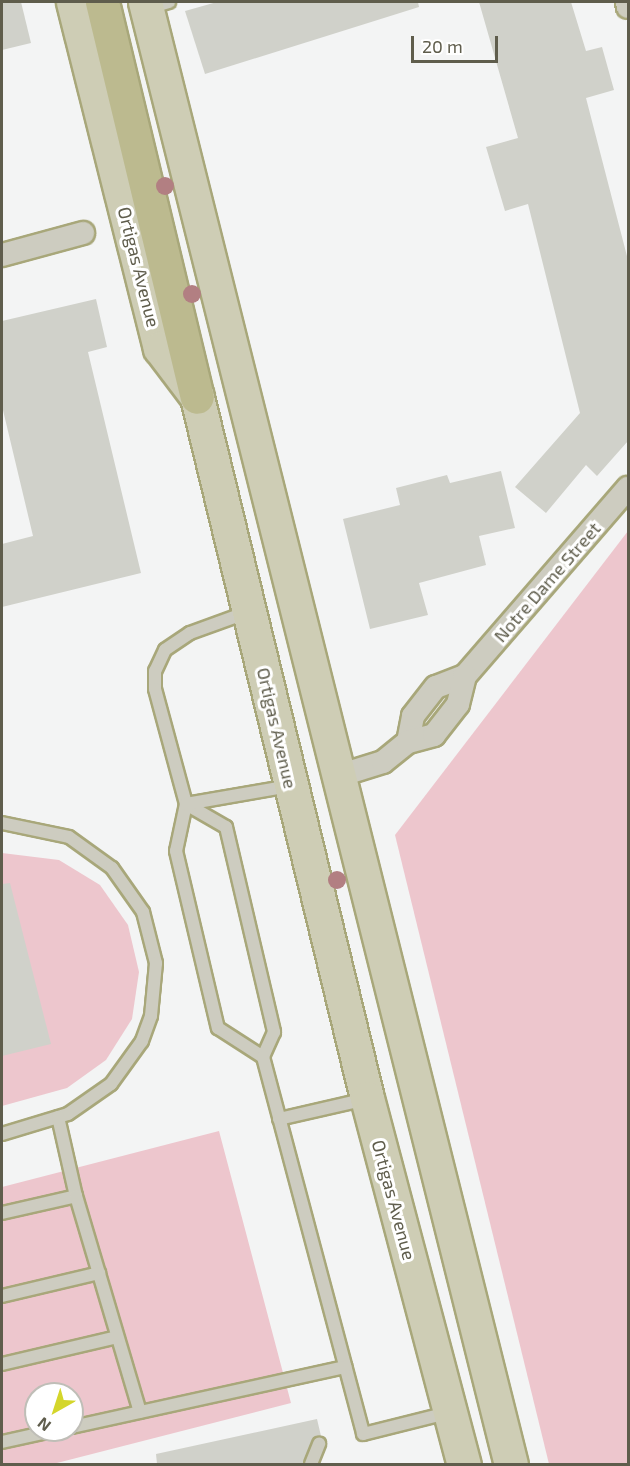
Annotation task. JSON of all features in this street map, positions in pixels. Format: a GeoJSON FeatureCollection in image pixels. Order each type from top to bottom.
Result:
{"type":"FeatureCollection","features":[{"type":"Feature","properties":{"kind":"highway"},"geometry":{"type":"LineString","coordinates":[[102,2],[161,239],[197,397]]}},
{"type":"Feature","properties":{"kind":"main road","name":"Ortigas Avenue"},"geometry":{"type":"LineString","coordinates":[[73,2],[160,348],[197,397],[367,1098],[464,1464]]}},
{"type":"Feature","properties":{"kind":"main road"},"geometry":{"type":"LineString","coordinates":[[154,4],[338,776],[511,1464]]}},
{"type":"Feature","properties":{"kind":"street"},"geometry":{"type":"LineString","coordinates":[[627,2],[628,7]]}},
{"type":"Feature","properties":{"kind":"street"},"geometry":{"type":"LineString","coordinates":[[2,255],[83,233]]}},
{"type":"Feature","properties":{"kind":"street","name":"Notre Dame Street"},"geometry":{"type":"LineString","coordinates":[[338,776],[383,762],[408,742],[434,735],[458,704],[465,676],[628,488]]}},
{"type":"Feature","properties":{"kind":"lane"},"geometry":{"type":"LineString","coordinates":[[250,612],[190,633],[165,650],[155,671],[186,804],[176,851],[218,1028],[263,1057]]}},
{"type":"Feature","properties":{"kind":"lane"},"geometry":{"type":"LineString","coordinates":[[186,804],[290,786]]}},
{"type":"Feature","properties":{"kind":"lane"},"geometry":{"type":"LineString","coordinates":[[186,804],[226,827],[274,1032],[263,1057],[363,1434],[451,1412]]}},
{"type":"Feature","properties":{"kind":"lane"},"geometry":{"type":"LineString","coordinates":[[2,823],[44,828],[93,851],[130,889],[152,937],[156,990],[142,1041],[111,1084],[58,1118],[2,1134]]}},
{"type":"Feature","properties":{"kind":"lane"},"geometry":{"type":"LineString","coordinates":[[279,1119],[367,1098]]}},
{"type":"Feature","properties":{"kind":"lane"},"geometry":{"type":"LineString","coordinates":[[58,1118],[76,1196],[140,1412]]}},
{"type":"Feature","properties":{"kind":"lane"},"geometry":{"type":"LineString","coordinates":[[2,1214],[76,1196]]}},
{"type":"Feature","properties":{"kind":"lane"},"geometry":{"type":"LineString","coordinates":[[2,1296],[99,1273]]}},
{"type":"Feature","properties":{"kind":"lane"},"geometry":{"type":"LineString","coordinates":[[2,1364],[117,1337]]}},
{"type":"Feature","properties":{"kind":"lane"},"geometry":{"type":"LineString","coordinates":[[84,1424],[345,1367]]}},
{"type":"Feature","properties":{"kind":"lane"},"geometry":{"type":"LineString","coordinates":[[2,1442],[24,1437]]}},
{"type":"Feature","properties":{"kind":"lane"},"geometry":{"type":"LineString","coordinates":[[311,1464],[319,1444]]}},
{"type":"Feature","properties":{"kind":"shaded area"},"geometry":{"type":"Polygon","coordinates":[[[628,531],[628,1464],[549,1464],[395,835],[628,531]]]}},
{"type":"Feature","properties":{"kind":"shaded area"},"geometry":{"type":"Polygon","coordinates":[[[2,853],[59,860],[100,885],[128,925],[139,972],[132,1019],[106,1060],[67,1088],[2,1106],[2,853]]]}},
{"type":"Feature","properties":{"kind":"shaded area"},"geometry":{"type":"Polygon","coordinates":[[[219,1131],[291,1403],[53,1464],[2,1464],[2,1187],[219,1131]]]}},
{"type":"Feature","properties":{"kind":"building"},"geometry":{"type":"Polygon","coordinates":[[[2,2],[21,2],[31,43],[2,50],[2,2]]]}},
{"type":"Feature","properties":{"kind":"building"},"geometry":{"type":"Polygon","coordinates":[[[217,2],[418,2],[419,7],[205,74],[185,11],[217,2]]]}},
{"type":"Feature","properties":{"kind":"building"},"geometry":{"type":"Polygon","coordinates":[[[479,2],[571,2],[586,51],[602,47],[614,90],[586,98],[628,260],[628,441],[597,476],[586,465],[546,513],[515,487],[580,413],[528,204],[505,211],[486,147],[518,138],[479,2]]]}},
{"type":"Feature","properties":{"kind":"building"},"geometry":{"type":"Polygon","coordinates":[[[96,299],[107,347],[88,352],[141,573],[2,607],[2,544],[33,536],[2,406],[2,321],[96,299]]]}},
{"type":"Feature","properties":{"kind":"building"},"geometry":{"type":"Polygon","coordinates":[[[501,471],[515,528],[479,536],[486,565],[419,583],[428,615],[370,629],[343,519],[400,505],[396,488],[447,475],[450,483],[501,471]]]}},
{"type":"Feature","properties":{"kind":"building"},"geometry":{"type":"Polygon","coordinates":[[[10,883],[51,1044],[2,1056],[2,884],[10,883]]]}},
{"type":"Feature","properties":{"kind":"building"},"geometry":{"type":"Polygon","coordinates":[[[317,1419],[321,1436],[312,1440],[303,1464],[157,1464],[156,1454],[317,1419]]]}}]}
